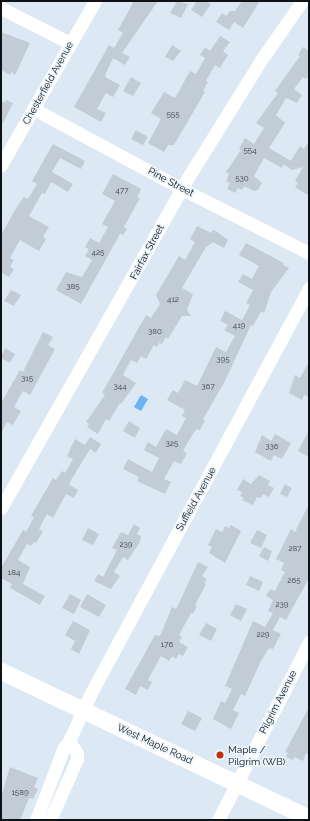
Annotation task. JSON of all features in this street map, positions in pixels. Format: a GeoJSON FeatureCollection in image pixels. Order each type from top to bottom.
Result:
{"type":"FeatureCollection","features":[{"type":"Feature","properties":{"kind":"main road","name":"West Maple Road"},"geometry":{"type":"LineString","coordinates":[[1,671],[309,818]]}},
{"type":"Feature","properties":{"kind":"street","name":"Chesterfield Avenue"},"geometry":{"type":"LineString","coordinates":[[3,159],[95,1]]}},
{"type":"Feature","properties":{"kind":"street","name":"Fairfax Street"},"geometry":{"type":"LineString","coordinates":[[1,508],[130,284],[182,188],[261,60],[302,1]]}},
{"type":"Feature","properties":{"kind":"street"},"geometry":{"type":"LineString","coordinates":[[1,8],[70,43]]}},
{"type":"Feature","properties":{"kind":"street","name":"Pine Street"},"geometry":{"type":"LineString","coordinates":[[34,108],[182,188],[309,253]]}},
{"type":"Feature","properties":{"kind":"street","name":"Suffield Avenue"},"geometry":{"type":"LineString","coordinates":[[36,820],[64,747],[69,741],[82,710],[309,288]]}},
{"type":"Feature","properties":{"kind":"street","name":"Pilgrim Avenue"},"geometry":{"type":"LineString","coordinates":[[218,820],[309,642]]}},
{"type":"Feature","properties":{"kind":"street"},"geometry":{"type":"LineString","coordinates":[[50,820],[77,759],[77,753],[69,741]]}},
{"type":"Feature","properties":{"kind":"water"},"geometry":{"type":"Polygon","coordinates":[[[141,395],[148,399],[141,411],[134,407],[141,395]]]}},
{"type":"Feature","properties":{"kind":"building"},"geometry":{"type":"Polygon","coordinates":[[[134,1],[158,1],[122,53],[130,57],[125,65],[113,58],[105,77],[120,85],[113,97],[106,93],[97,109],[106,113],[101,122],[74,107],[109,45],[114,48],[123,33],[118,30],[134,1]]]}},
{"type":"Feature","properties":{"kind":"building"},"geometry":{"type":"Polygon","coordinates":[[[177,1],[188,4],[181,18],[170,13],[177,1]]]}},
{"type":"Feature","properties":{"kind":"building"},"geometry":{"type":"Polygon","coordinates":[[[197,1],[206,1],[211,4],[202,17],[191,10],[197,1]]]}},
{"type":"Feature","properties":{"kind":"building"},"geometry":{"type":"Polygon","coordinates":[[[242,1],[260,1],[243,28],[234,22],[229,30],[216,22],[222,13],[226,16],[230,11],[235,11],[242,1]]]}},
{"type":"Feature","properties":{"kind":"building"},"geometry":{"type":"Polygon","coordinates":[[[1,32],[30,43],[15,75],[11,72],[10,75],[1,70],[1,32]]]}},
{"type":"Feature","properties":{"kind":"building"},"geometry":{"type":"Polygon","coordinates":[[[220,36],[230,42],[223,51],[228,55],[220,68],[215,65],[206,81],[208,82],[203,91],[205,92],[174,145],[168,145],[164,152],[148,143],[161,119],[151,113],[164,92],[175,98],[190,71],[196,74],[205,58],[200,55],[205,47],[210,51],[220,36]]]}},
{"type":"Feature","properties":{"kind":"building"},"geometry":{"type":"Polygon","coordinates":[[[172,45],[181,51],[173,61],[165,57],[172,45]]]}},
{"type":"Feature","properties":{"kind":"building"},"geometry":{"type":"Polygon","coordinates":[[[303,47],[309,51],[309,75],[306,79],[303,77],[294,89],[302,95],[297,103],[286,98],[276,115],[285,123],[269,148],[291,161],[300,146],[304,149],[309,141],[309,196],[295,187],[298,183],[295,181],[303,167],[292,170],[283,164],[282,168],[264,158],[254,176],[262,183],[258,190],[254,191],[244,186],[242,190],[238,188],[235,193],[227,189],[230,183],[226,181],[229,174],[226,172],[241,150],[239,149],[245,138],[254,144],[264,128],[256,123],[278,93],[275,91],[300,56],[298,55],[303,47]]]}},
{"type":"Feature","properties":{"kind":"building"},"geometry":{"type":"Polygon","coordinates":[[[131,77],[141,83],[133,96],[123,91],[131,77]]]}},
{"type":"Feature","properties":{"kind":"building"},"geometry":{"type":"Polygon","coordinates":[[[6,100],[13,103],[1,127],[1,101],[5,103],[6,100]]]}},
{"type":"Feature","properties":{"kind":"building"},"geometry":{"type":"Polygon","coordinates":[[[136,130],[148,137],[143,145],[131,139],[136,130]]]}},
{"type":"Feature","properties":{"kind":"building"},"geometry":{"type":"Polygon","coordinates":[[[53,144],[85,161],[81,169],[60,158],[52,172],[73,184],[68,192],[51,182],[45,194],[42,193],[29,216],[49,227],[43,237],[46,239],[39,251],[20,240],[10,258],[14,260],[10,267],[14,269],[9,277],[1,272],[1,235],[18,205],[24,197],[28,199],[37,184],[32,181],[53,144]]]}},
{"type":"Feature","properties":{"kind":"building"},"geometry":{"type":"Polygon","coordinates":[[[113,174],[141,189],[137,197],[140,198],[124,227],[127,229],[123,235],[120,234],[81,304],[56,290],[66,272],[82,277],[92,260],[85,256],[89,249],[85,247],[90,238],[99,243],[108,227],[102,224],[115,201],[102,194],[113,174]]]}},
{"type":"Feature","properties":{"kind":"building"},"geometry":{"type":"Polygon","coordinates":[[[197,226],[211,233],[213,230],[228,240],[224,248],[213,242],[206,247],[182,288],[193,294],[187,310],[191,316],[182,316],[168,339],[166,337],[162,344],[159,343],[157,347],[154,345],[146,359],[141,356],[137,363],[131,360],[123,375],[136,383],[121,404],[120,403],[109,421],[106,419],[98,434],[87,427],[89,424],[86,422],[105,395],[102,393],[146,315],[151,318],[160,304],[156,295],[179,256],[185,260],[195,242],[190,239],[197,226]]]}},
{"type":"Feature","properties":{"kind":"building"},"geometry":{"type":"Polygon","coordinates":[[[246,243],[284,263],[283,265],[289,268],[271,292],[264,313],[261,311],[253,326],[251,325],[224,383],[203,419],[205,420],[200,430],[197,429],[192,435],[183,451],[187,453],[181,464],[174,461],[164,479],[171,482],[165,494],[137,481],[139,477],[123,469],[128,459],[152,472],[159,458],[144,450],[148,442],[156,447],[166,429],[177,435],[186,418],[182,416],[185,410],[167,400],[173,390],[178,393],[185,380],[197,386],[216,347],[226,352],[235,336],[224,330],[228,325],[220,321],[225,311],[242,320],[250,305],[246,303],[253,290],[238,282],[243,274],[252,279],[259,266],[239,255],[246,243]]]}},
{"type":"Feature","properties":{"kind":"building"},"geometry":{"type":"Polygon","coordinates":[[[11,290],[21,295],[14,306],[4,301],[11,290]]]}},
{"type":"Feature","properties":{"kind":"building"},"geometry":{"type":"Polygon","coordinates":[[[43,332],[53,337],[48,345],[55,349],[30,395],[23,391],[14,407],[21,411],[13,425],[7,422],[1,433],[1,403],[20,370],[23,372],[43,332]]]}},
{"type":"Feature","properties":{"kind":"building"},"geometry":{"type":"Polygon","coordinates":[[[5,348],[15,354],[10,363],[1,358],[5,348]]]}},
{"type":"Feature","properties":{"kind":"building"},"geometry":{"type":"Polygon","coordinates":[[[309,362],[309,397],[304,395],[302,400],[289,393],[295,375],[300,378],[309,362]]]}},
{"type":"Feature","properties":{"kind":"building"},"geometry":{"type":"Polygon","coordinates":[[[129,421],[140,428],[135,438],[123,431],[129,421]]]}},
{"type":"Feature","properties":{"kind":"building"},"geometry":{"type":"Polygon","coordinates":[[[309,430],[309,457],[298,451],[309,430]]]}},
{"type":"Feature","properties":{"kind":"building"},"geometry":{"type":"Polygon","coordinates":[[[275,434],[291,443],[282,459],[274,455],[271,461],[255,452],[262,435],[271,441],[275,434]]]}},
{"type":"Feature","properties":{"kind":"building"},"geometry":{"type":"Polygon","coordinates":[[[90,437],[101,444],[96,453],[90,449],[69,485],[78,490],[74,498],[66,494],[53,518],[47,514],[39,529],[43,531],[36,543],[34,542],[31,546],[27,544],[18,560],[30,567],[23,584],[45,596],[40,605],[10,588],[12,584],[1,578],[1,568],[23,530],[26,532],[34,517],[31,516],[53,478],[56,480],[62,471],[65,473],[73,459],[67,456],[75,439],[85,445],[90,437]]]}},
{"type":"Feature","properties":{"kind":"building"},"geometry":{"type":"Polygon","coordinates":[[[259,475],[270,481],[268,485],[274,488],[269,497],[263,494],[261,498],[257,497],[253,505],[242,500],[244,498],[240,496],[242,492],[237,490],[243,479],[251,484],[259,475]]]}},
{"type":"Feature","properties":{"kind":"building"},"geometry":{"type":"Polygon","coordinates":[[[285,484],[292,488],[287,497],[280,494],[285,484]]]}},
{"type":"Feature","properties":{"kind":"building"},"geometry":{"type":"Polygon","coordinates":[[[309,504],[309,578],[286,620],[280,617],[273,630],[281,634],[273,649],[269,648],[261,661],[245,696],[241,694],[233,710],[239,713],[231,729],[213,719],[221,701],[225,703],[232,689],[225,686],[253,621],[265,627],[273,613],[268,611],[273,600],[266,596],[270,589],[275,591],[285,572],[281,570],[284,563],[276,559],[291,529],[295,532],[309,504]]]}},
{"type":"Feature","properties":{"kind":"building"},"geometry":{"type":"Polygon","coordinates":[[[134,524],[140,528],[137,534],[141,536],[140,542],[128,560],[123,557],[114,572],[120,576],[111,589],[94,581],[98,574],[103,577],[117,550],[112,548],[121,532],[128,535],[134,524]]]}},
{"type":"Feature","properties":{"kind":"building"},"geometry":{"type":"Polygon","coordinates":[[[231,525],[241,531],[225,563],[209,553],[212,547],[208,545],[216,529],[222,532],[225,526],[229,528],[231,525]]]}},
{"type":"Feature","properties":{"kind":"building"},"geometry":{"type":"Polygon","coordinates":[[[88,528],[99,534],[93,545],[82,540],[88,528]]]}},
{"type":"Feature","properties":{"kind":"building"},"geometry":{"type":"Polygon","coordinates":[[[257,530],[267,535],[261,548],[250,543],[257,530]]]}},
{"type":"Feature","properties":{"kind":"building"},"geometry":{"type":"Polygon","coordinates":[[[264,547],[272,551],[268,561],[259,556],[264,547]]]}},
{"type":"Feature","properties":{"kind":"building"},"geometry":{"type":"Polygon","coordinates":[[[198,562],[208,567],[202,576],[207,579],[195,605],[197,606],[193,614],[191,613],[179,635],[182,637],[179,642],[188,647],[183,656],[179,654],[176,659],[172,656],[169,661],[161,656],[148,680],[152,682],[148,690],[140,686],[136,695],[125,689],[155,635],[160,636],[172,607],[176,609],[198,562]]]}},
{"type":"Feature","properties":{"kind":"building"},"geometry":{"type":"Polygon","coordinates":[[[250,576],[263,582],[259,591],[246,585],[250,576]]]}},
{"type":"Feature","properties":{"kind":"building"},"geometry":{"type":"Polygon","coordinates":[[[70,594],[81,600],[74,614],[62,608],[70,594]]]}},
{"type":"Feature","properties":{"kind":"building"},"geometry":{"type":"Polygon","coordinates":[[[87,594],[106,605],[99,617],[80,607],[87,594]]]}},
{"type":"Feature","properties":{"kind":"building"},"geometry":{"type":"Polygon","coordinates":[[[236,604],[247,609],[241,621],[230,615],[236,604]]]}},
{"type":"Feature","properties":{"kind":"building"},"geometry":{"type":"Polygon","coordinates":[[[73,621],[90,630],[79,654],[71,649],[75,641],[65,635],[73,621]]]}},
{"type":"Feature","properties":{"kind":"building"},"geometry":{"type":"Polygon","coordinates":[[[206,623],[217,629],[211,641],[199,635],[206,623]]]}},
{"type":"Feature","properties":{"kind":"building"},"geometry":{"type":"Polygon","coordinates":[[[309,707],[309,755],[306,753],[303,761],[295,757],[293,760],[286,757],[288,753],[285,752],[309,707]]]}},
{"type":"Feature","properties":{"kind":"building"},"geometry":{"type":"Polygon","coordinates":[[[188,711],[202,718],[195,731],[181,724],[188,711]]]}},
{"type":"Feature","properties":{"kind":"building"},"geometry":{"type":"Polygon","coordinates":[[[10,767],[38,778],[34,787],[38,789],[33,799],[29,798],[20,820],[1,820],[1,797],[10,767]]]}},
{"type":"Feature","properties":{"kind":"place","name":"Maple / Pilgrim (WB)"},"geometry":{"type":"Point","coordinates":[220,755]}}]}
